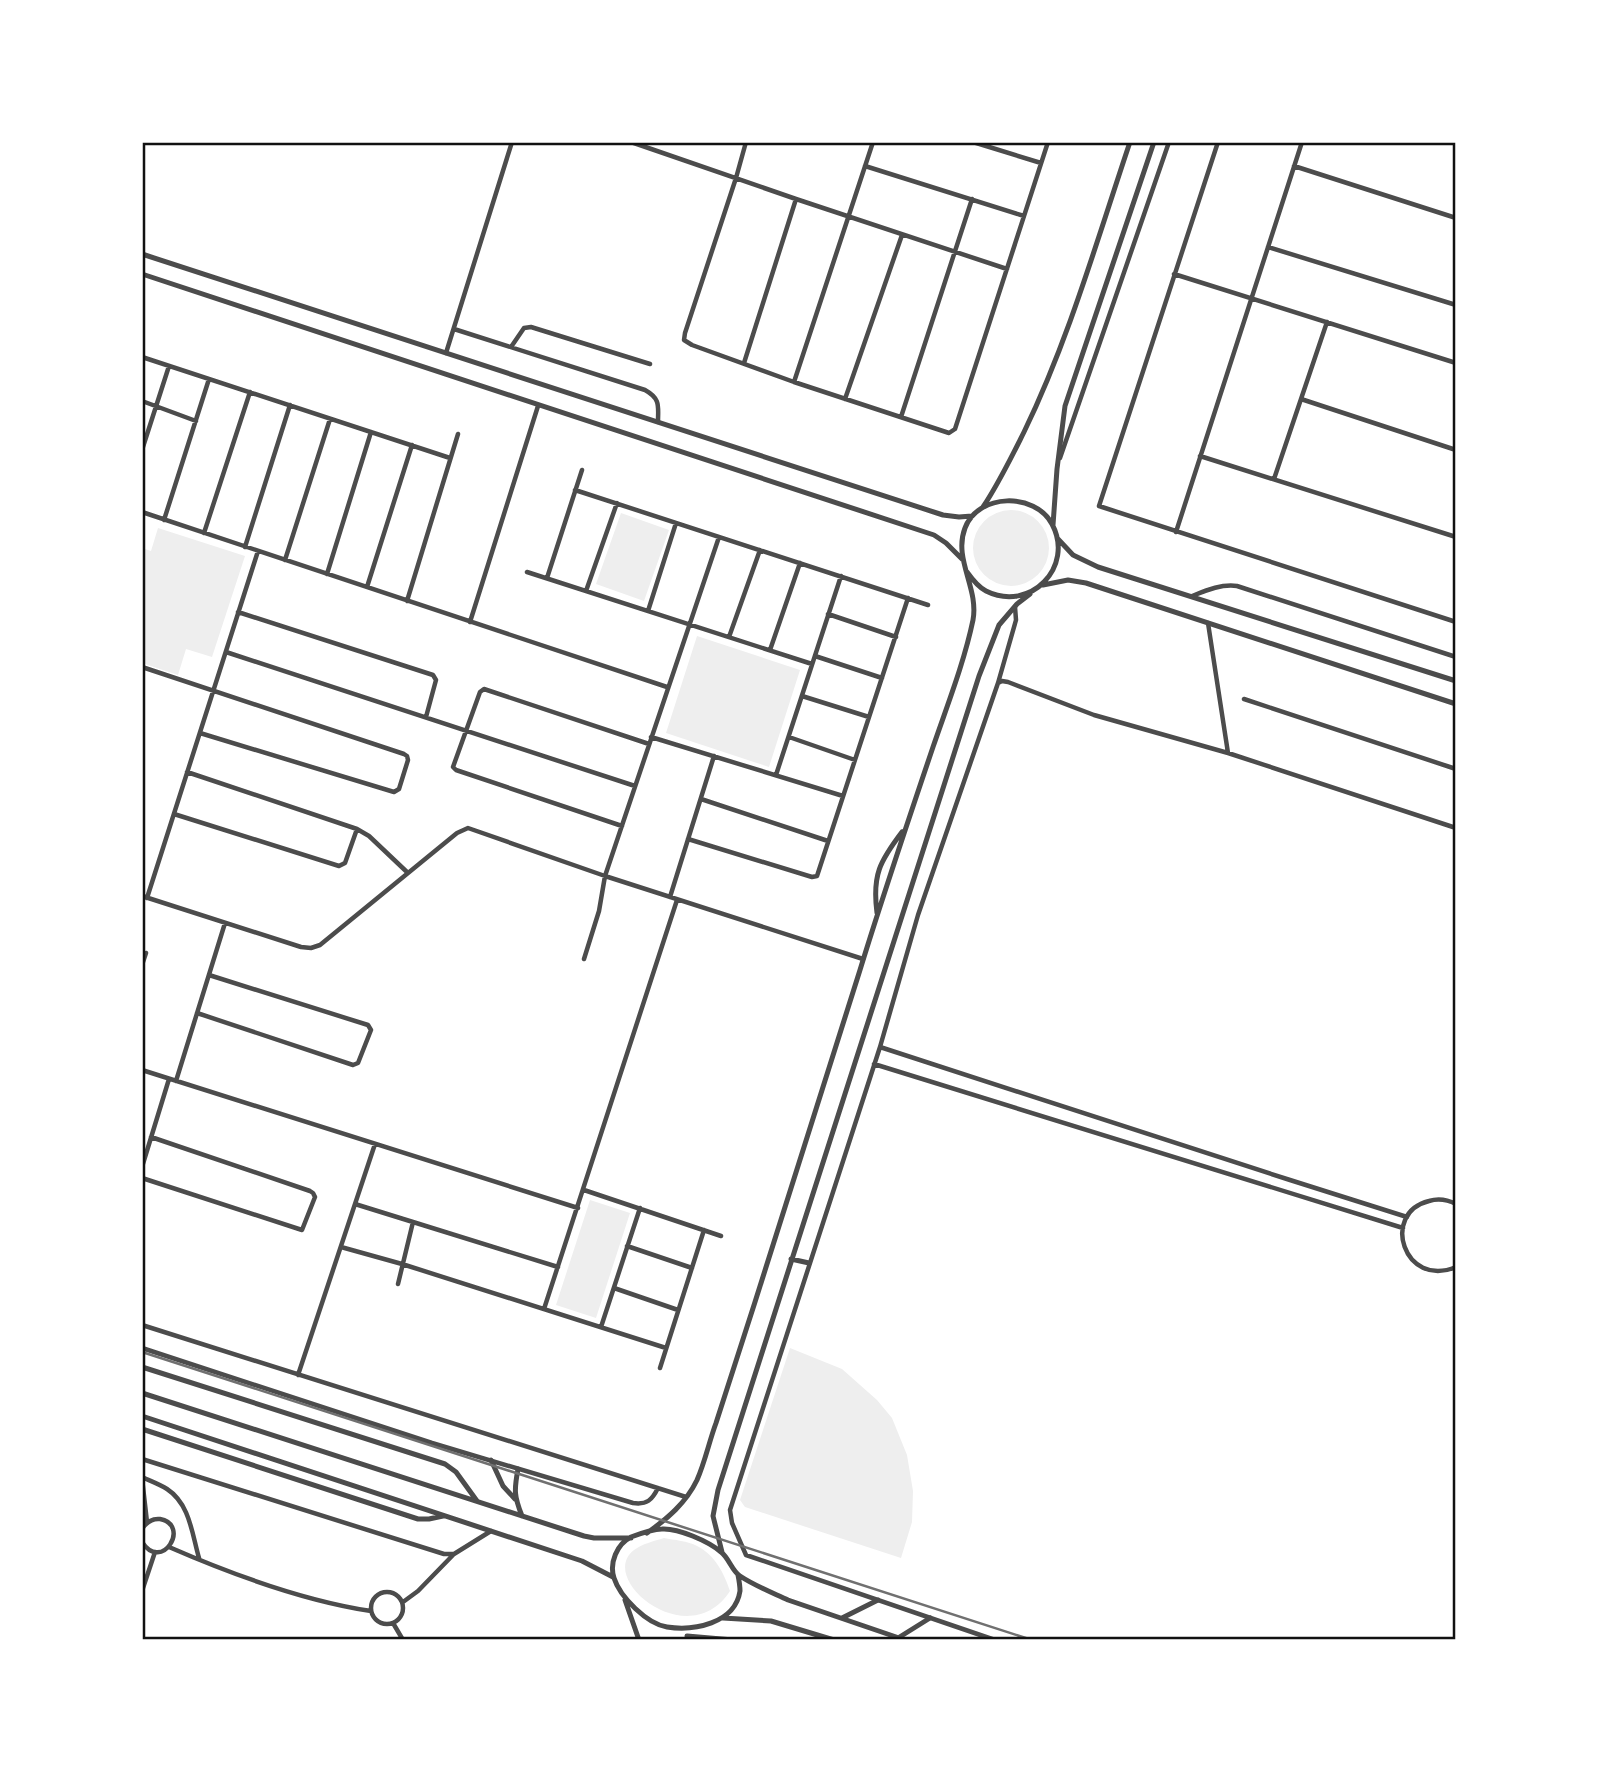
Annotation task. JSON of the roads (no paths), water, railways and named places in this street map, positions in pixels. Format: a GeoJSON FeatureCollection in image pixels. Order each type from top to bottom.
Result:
{"type":"FeatureCollection","features":[{"type":"Feature","properties":{"kind":"street"},"geometry":{"type":"LineString","coordinates":[[446,353],[512,142]]}},
{"type":"Feature","properties":{"kind":"street"},"geometry":{"type":"LineString","coordinates":[[631,142],[1007,269]]}},
{"type":"Feature","properties":{"kind":"street"},"geometry":{"type":"LineString","coordinates":[[746,142],[684,336],[686,342],[794,382],[949,433],[953,431],[1048,142]]}},
{"type":"Feature","properties":{"kind":"street"},"geometry":{"type":"LineString","coordinates":[[794,382],[873,142]]}},
{"type":"Feature","properties":{"kind":"street"},"geometry":{"type":"LineString","coordinates":[[974,142],[1041,163]]}},
{"type":"Feature","properties":{"kind":"street"},"geometry":{"type":"LineString","coordinates":[[647,1533],[667,1518],[696,1481],[960,666],[974,616],[972,593],[961,549],[965,527],[999,483],[1048,381],[1130,142]]}},
{"type":"Feature","properties":{"kind":"street"},"geometry":{"type":"LineString","coordinates":[[1053,525],[1065,406],[1154,142]]}},
{"type":"Feature","properties":{"kind":"street"},"geometry":{"type":"LineString","coordinates":[[1057,469],[1169,142]]}},
{"type":"Feature","properties":{"kind":"street"},"geometry":{"type":"LineString","coordinates":[[1218,142],[1099,506],[1456,622]]}},
{"type":"Feature","properties":{"kind":"street"},"geometry":{"type":"LineString","coordinates":[[1175,532],[1302,142]]}},
{"type":"Feature","properties":{"kind":"street"},"geometry":{"type":"LineString","coordinates":[[865,166],[1024,216]]}},
{"type":"Feature","properties":{"kind":"street"},"geometry":{"type":"LineString","coordinates":[[1294,166],[1456,218]]}},
{"type":"Feature","properties":{"kind":"street"},"geometry":{"type":"LineString","coordinates":[[744,363],[796,199]]}},
{"type":"Feature","properties":{"kind":"street"},"geometry":{"type":"LineString","coordinates":[[901,417],[972,200]]}},
{"type":"Feature","properties":{"kind":"street"},"geometry":{"type":"LineString","coordinates":[[845,399],[902,235]]}},
{"type":"Feature","properties":{"kind":"street"},"geometry":{"type":"LineString","coordinates":[[1268,247],[1456,305]]}},
{"type":"Feature","properties":{"kind":"street"},"geometry":{"type":"LineString","coordinates":[[142,254],[943,515],[973,516]]}},
{"type":"Feature","properties":{"kind":"street"},"geometry":{"type":"LineString","coordinates":[[142,274],[934,535],[964,561]]}},
{"type":"Feature","properties":{"kind":"street"},"geometry":{"type":"LineString","coordinates":[[1174,274],[1456,363]]}},
{"type":"Feature","properties":{"kind":"street"},"geometry":{"type":"LineString","coordinates":[[1274,479],[1327,323]]}},
{"type":"Feature","properties":{"kind":"street"},"geometry":{"type":"LineString","coordinates":[[511,347],[524,328],[531,327],[650,364]]}},
{"type":"Feature","properties":{"kind":"street"},"geometry":{"type":"LineString","coordinates":[[454,329],[645,390],[654,395],[658,402],[658,422]]}},
{"type":"Feature","properties":{"kind":"street"},"geometry":{"type":"LineString","coordinates":[[142,357],[450,458]]}},
{"type":"Feature","properties":{"kind":"street"},"geometry":{"type":"LineString","coordinates":[[142,447],[169,366]]}},
{"type":"Feature","properties":{"kind":"street"},"geometry":{"type":"LineString","coordinates":[[164,520],[209,379]]}},
{"type":"Feature","properties":{"kind":"street"},"geometry":{"type":"LineString","coordinates":[[204,533],[250,393]]}},
{"type":"Feature","properties":{"kind":"street"},"geometry":{"type":"LineString","coordinates":[[1301,400],[1456,450]]}},
{"type":"Feature","properties":{"kind":"street"},"geometry":{"type":"LineString","coordinates":[[142,401],[196,421]]}},
{"type":"Feature","properties":{"kind":"street"},"geometry":{"type":"LineString","coordinates":[[245,547],[290,405]]}},
{"type":"Feature","properties":{"kind":"street"},"geometry":{"type":"LineString","coordinates":[[470,622],[538,406]]}},
{"type":"Feature","properties":{"kind":"street"},"geometry":{"type":"LineString","coordinates":[[285,560],[331,419]]}},
{"type":"Feature","properties":{"kind":"street"},"geometry":{"type":"LineString","coordinates":[[327,574],[371,432]]}},
{"type":"Feature","properties":{"kind":"street"},"geometry":{"type":"LineString","coordinates":[[407,601],[458,434]]}},
{"type":"Feature","properties":{"kind":"street"},"geometry":{"type":"LineString","coordinates":[[366,587],[412,446]]}},
{"type":"Feature","properties":{"kind":"street"},"geometry":{"type":"LineString","coordinates":[[1200,456],[1456,537]]}},
{"type":"Feature","properties":{"kind":"street"},"geometry":{"type":"LineString","coordinates":[[547,578],[582,470]]}},
{"type":"Feature","properties":{"kind":"street"},"geometry":{"type":"LineString","coordinates":[[575,490],[928,605]]}},
{"type":"Feature","properties":{"kind":"street"},"geometry":{"type":"LineString","coordinates":[[723,1618],[735,1605],[740,1590],[738,1575],[722,1552],[713,1516],[715,1502],[791,1259],[979,676],[999,625],[1015,606],[1043,584],[1057,563],[1058,539],[1053,525],[1030,503],[1012,499],[983,507]]}},
{"type":"Feature","properties":{"kind":"street"},"geometry":{"type":"LineString","coordinates":[[586,591],[617,503]]}},
{"type":"Feature","properties":{"kind":"street"},"geometry":{"type":"LineString","coordinates":[[142,512],[667,687]]}},
{"type":"Feature","properties":{"kind":"street"},"geometry":{"type":"LineString","coordinates":[[648,611],[676,523]]}},
{"type":"Feature","properties":{"kind":"street"},"geometry":{"type":"LineString","coordinates":[[584,959],[599,911],[605,876],[719,537]]}},
{"type":"Feature","properties":{"kind":"street"},"geometry":{"type":"LineString","coordinates":[[1058,539],[1073,555],[1098,567],[1456,681]]}},
{"type":"Feature","properties":{"kind":"street"},"geometry":{"type":"LineString","coordinates":[[729,637],[760,550]]}},
{"type":"Feature","properties":{"kind":"street"},"geometry":{"type":"LineString","coordinates":[[258,551],[145,897],[301,947],[312,947],[320,945],[457,833],[468,828],[677,900],[863,959]]}},
{"type":"Feature","properties":{"kind":"street"},"geometry":{"type":"LineString","coordinates":[[771,650],[800,563]]}},
{"type":"Feature","properties":{"kind":"street"},"geometry":{"type":"LineString","coordinates":[[527,572],[812,664]]}},
{"type":"Feature","properties":{"kind":"street"},"geometry":{"type":"LineString","coordinates":[[967,572],[985,591],[1007,597],[1032,592]]}},
{"type":"Feature","properties":{"kind":"street"},"geometry":{"type":"LineString","coordinates":[[776,775],[841,576]]}},
{"type":"Feature","properties":{"kind":"street"},"geometry":{"type":"LineString","coordinates":[[1043,584],[1068,580],[1086,583],[1456,704]]}},
{"type":"Feature","properties":{"kind":"street"},"geometry":{"type":"LineString","coordinates":[[1192,596],[1227,584],[1237,586],[1456,657]]}},
{"type":"Feature","properties":{"kind":"street"},"geometry":{"type":"LineString","coordinates":[[688,839],[815,878],[908,598]]}},
{"type":"Feature","properties":{"kind":"street"},"geometry":{"type":"LineString","coordinates":[[995,1640],[746,1555],[730,1516],[731,1504],[808,1263],[880,1047],[918,915],[998,682],[1016,620],[1015,606]]}},
{"type":"Feature","properties":{"kind":"street"},"geometry":{"type":"LineString","coordinates":[[239,612],[433,675],[436,680],[426,717]]}},
{"type":"Feature","properties":{"kind":"street"},"geometry":{"type":"LineString","coordinates":[[828,614],[896,636]]}},
{"type":"Feature","properties":{"kind":"street"},"geometry":{"type":"LineString","coordinates":[[1208,622],[1228,753]]}},
{"type":"Feature","properties":{"kind":"street"},"geometry":{"type":"LineString","coordinates":[[226,652],[635,786]]}},
{"type":"Feature","properties":{"kind":"street"},"geometry":{"type":"LineString","coordinates":[[815,656],[882,678]]}},
{"type":"Feature","properties":{"kind":"street"},"geometry":{"type":"LineString","coordinates":[[142,669],[407,756],[408,760],[399,789],[394,792],[200,733]]}},
{"type":"Feature","properties":{"kind":"street"},"geometry":{"type":"LineString","coordinates":[[998,682],[1008,682],[1094,715],[1228,753],[1456,828]]}},
{"type":"Feature","properties":{"kind":"street"},"geometry":{"type":"LineString","coordinates":[[622,826],[453,767],[480,692],[484,689],[649,744]]}},
{"type":"Feature","properties":{"kind":"street"},"geometry":{"type":"LineString","coordinates":[[802,696],[869,717]]}},
{"type":"Feature","properties":{"kind":"street"},"geometry":{"type":"LineString","coordinates":[[1244,699],[1456,769]]}},
{"type":"Feature","properties":{"kind":"street"},"geometry":{"type":"LineString","coordinates":[[651,737],[843,796]]}},
{"type":"Feature","properties":{"kind":"street"},"geometry":{"type":"LineString","coordinates":[[789,737],[855,760]]}},
{"type":"Feature","properties":{"kind":"street"},"geometry":{"type":"LineString","coordinates":[[670,897],[714,756]]}},
{"type":"Feature","properties":{"kind":"street"},"geometry":{"type":"LineString","coordinates":[[187,772],[357,829],[369,836],[408,873]]}},
{"type":"Feature","properties":{"kind":"street"},"geometry":{"type":"LineString","coordinates":[[701,799],[828,841]]}},
{"type":"Feature","properties":{"kind":"street"},"geometry":{"type":"LineString","coordinates":[[174,814],[339,866],[345,863],[357,829]]}},
{"type":"Feature","properties":{"kind":"street"},"geometry":{"type":"LineString","coordinates":[[877,916],[874,888],[881,865],[885,854],[906,826]]}},
{"type":"Feature","properties":{"kind":"street"},"geometry":{"type":"LineString","coordinates":[[544,1309],[677,900]]}},
{"type":"Feature","properties":{"kind":"street"},"geometry":{"type":"LineString","coordinates":[[176,1081],[225,923]]}},
{"type":"Feature","properties":{"kind":"street"},"geometry":{"type":"LineString","coordinates":[[142,965],[146,953]]}},
{"type":"Feature","properties":{"kind":"street"},"geometry":{"type":"LineString","coordinates":[[197,1013],[354,1065],[358,1063],[371,1030],[368,1025],[209,975]]}},
{"type":"Feature","properties":{"kind":"street"},"geometry":{"type":"LineString","coordinates":[[880,1047],[1408,1217]]}},
{"type":"Feature","properties":{"kind":"street"},"geometry":{"type":"LineString","coordinates":[[874,1064],[1403,1228]]}},
{"type":"Feature","properties":{"kind":"street"},"geometry":{"type":"LineString","coordinates":[[142,1070],[578,1208]]}},
{"type":"Feature","properties":{"kind":"street"},"geometry":{"type":"LineString","coordinates":[[142,1167],[169,1079]]}},
{"type":"Feature","properties":{"kind":"street"},"geometry":{"type":"LineString","coordinates":[[142,1178],[302,1230],[315,1197],[310,1191],[151,1137]]}},
{"type":"Feature","properties":{"kind":"street"},"geometry":{"type":"LineString","coordinates":[[298,1375],[375,1144]]}},
{"type":"Feature","properties":{"kind":"street"},"geometry":{"type":"LineString","coordinates":[[584,1190],[721,1236]]}},
{"type":"Feature","properties":{"kind":"street"},"geometry":{"type":"LineString","coordinates":[[1456,1205],[1438,1199],[1415,1207],[1403,1228],[1402,1240],[1412,1260],[1421,1267],[1432,1271],[1456,1267]]}},
{"type":"Feature","properties":{"kind":"street"},"geometry":{"type":"LineString","coordinates":[[355,1204],[558,1267]]}},
{"type":"Feature","properties":{"kind":"street"},"geometry":{"type":"LineString","coordinates":[[601,1327],[640,1208]]}},
{"type":"Feature","properties":{"kind":"street"},"geometry":{"type":"LineString","coordinates":[[398,1284],[413,1222]]}},
{"type":"Feature","properties":{"kind":"street"},"geometry":{"type":"LineString","coordinates":[[660,1368],[704,1230]]}},
{"type":"Feature","properties":{"kind":"street"},"geometry":{"type":"LineString","coordinates":[[628,1246],[692,1268]]}},
{"type":"Feature","properties":{"kind":"street"},"geometry":{"type":"LineString","coordinates":[[341,1247],[666,1349]]}},
{"type":"Feature","properties":{"kind":"street"},"geometry":{"type":"LineString","coordinates":[[791,1259],[808,1263]]}},
{"type":"Feature","properties":{"kind":"street"},"geometry":{"type":"LineString","coordinates":[[614,1288],[678,1310]]}},
{"type":"Feature","properties":{"kind":"street"},"geometry":{"type":"LineString","coordinates":[[142,1325],[686,1497]]}},
{"type":"Feature","properties":{"kind":"street"},"geometry":{"type":"LineString","coordinates":[[142,1348],[518,1469],[640,1504],[652,1499],[658,1488]]}},
{"type":"Feature","properties":{"kind":"street"},"geometry":{"type":"LineString","coordinates":[[142,1367],[445,1464],[456,1472],[477,1501]]}},
{"type":"Feature","properties":{"kind":"street"},"geometry":{"type":"LineString","coordinates":[[142,1394],[584,1536],[631,1538],[662,1529],[693,1535],[722,1552]]}},
{"type":"Feature","properties":{"kind":"street"},"geometry":{"type":"LineString","coordinates":[[142,1416],[582,1561],[613,1577]]}},
{"type":"Feature","properties":{"kind":"street"},"geometry":{"type":"LineString","coordinates":[[142,1429],[418,1519],[446,1516]]}},
{"type":"Feature","properties":{"kind":"street"},"geometry":{"type":"LineString","coordinates":[[142,1459],[444,1554],[454,1554]]}},
{"type":"Feature","properties":{"kind":"street"},"geometry":{"type":"LineString","coordinates":[[491,1460],[503,1486],[515,1499],[522,1516]]}},
{"type":"Feature","properties":{"kind":"street"},"geometry":{"type":"LineString","coordinates":[[515,1499],[518,1469]]}},
{"type":"Feature","properties":{"kind":"street"},"geometry":{"type":"LineString","coordinates":[[142,1478],[147,1522],[142,1530]]}},
{"type":"Feature","properties":{"kind":"street"},"geometry":{"type":"LineString","coordinates":[[142,1478],[168,1490],[181,1501],[187,1512],[199,1559]]}},
{"type":"Feature","properties":{"kind":"street"},"geometry":{"type":"LineString","coordinates":[[143,1545],[155,1552],[164,1550],[174,1538],[168,1523],[158,1519],[147,1522]]}},
{"type":"Feature","properties":{"kind":"street"},"geometry":{"type":"LineString","coordinates":[[403,1602],[418,1591],[454,1554],[491,1531]]}},
{"type":"Feature","properties":{"kind":"street"},"geometry":{"type":"LineString","coordinates":[[631,1538],[620,1546],[614,1558],[613,1577],[633,1619],[639,1640]]}},
{"type":"Feature","properties":{"kind":"street"},"geometry":{"type":"LineString","coordinates":[[169,1547],[261,1584],[372,1611]]}},
{"type":"Feature","properties":{"kind":"street"},"geometry":{"type":"LineString","coordinates":[[142,1591],[155,1552]]}},
{"type":"Feature","properties":{"kind":"street"},"geometry":{"type":"LineString","coordinates":[[738,1575],[788,1600],[905,1640]]}},
{"type":"Feature","properties":{"kind":"street"},"geometry":{"type":"LineString","coordinates":[[387,1591],[397,1594],[403,1602],[401,1617],[393,1623],[382,1623],[373,1616],[372,1611],[373,1600],[387,1591]]}},
{"type":"Feature","properties":{"kind":"street"},"geometry":{"type":"LineString","coordinates":[[623,1596],[649,1621],[660,1625],[695,1628]]}},
{"type":"Feature","properties":{"kind":"street"},"geometry":{"type":"LineString","coordinates":[[842,1618],[878,1600]]}},
{"type":"Feature","properties":{"kind":"street"},"geometry":{"type":"LineString","coordinates":[[684,1638],[695,1628],[723,1618],[771,1620],[834,1640]]}},
{"type":"Feature","properties":{"kind":"street"},"geometry":{"type":"LineString","coordinates":[[898,1638],[930,1618]]}},
{"type":"Feature","properties":{"kind":"street"},"geometry":{"type":"LineString","coordinates":[[393,1623],[403,1640]]}},
{"type":"Feature","properties":{"kind":"street"},"geometry":{"type":"LineString","coordinates":[[684,1638],[733,1640]]}},
{"type":"Feature","properties":{"kind":"railway"},"geometry":{"type":"LineString","coordinates":[[142,1352],[1032,1640]]}}]}
